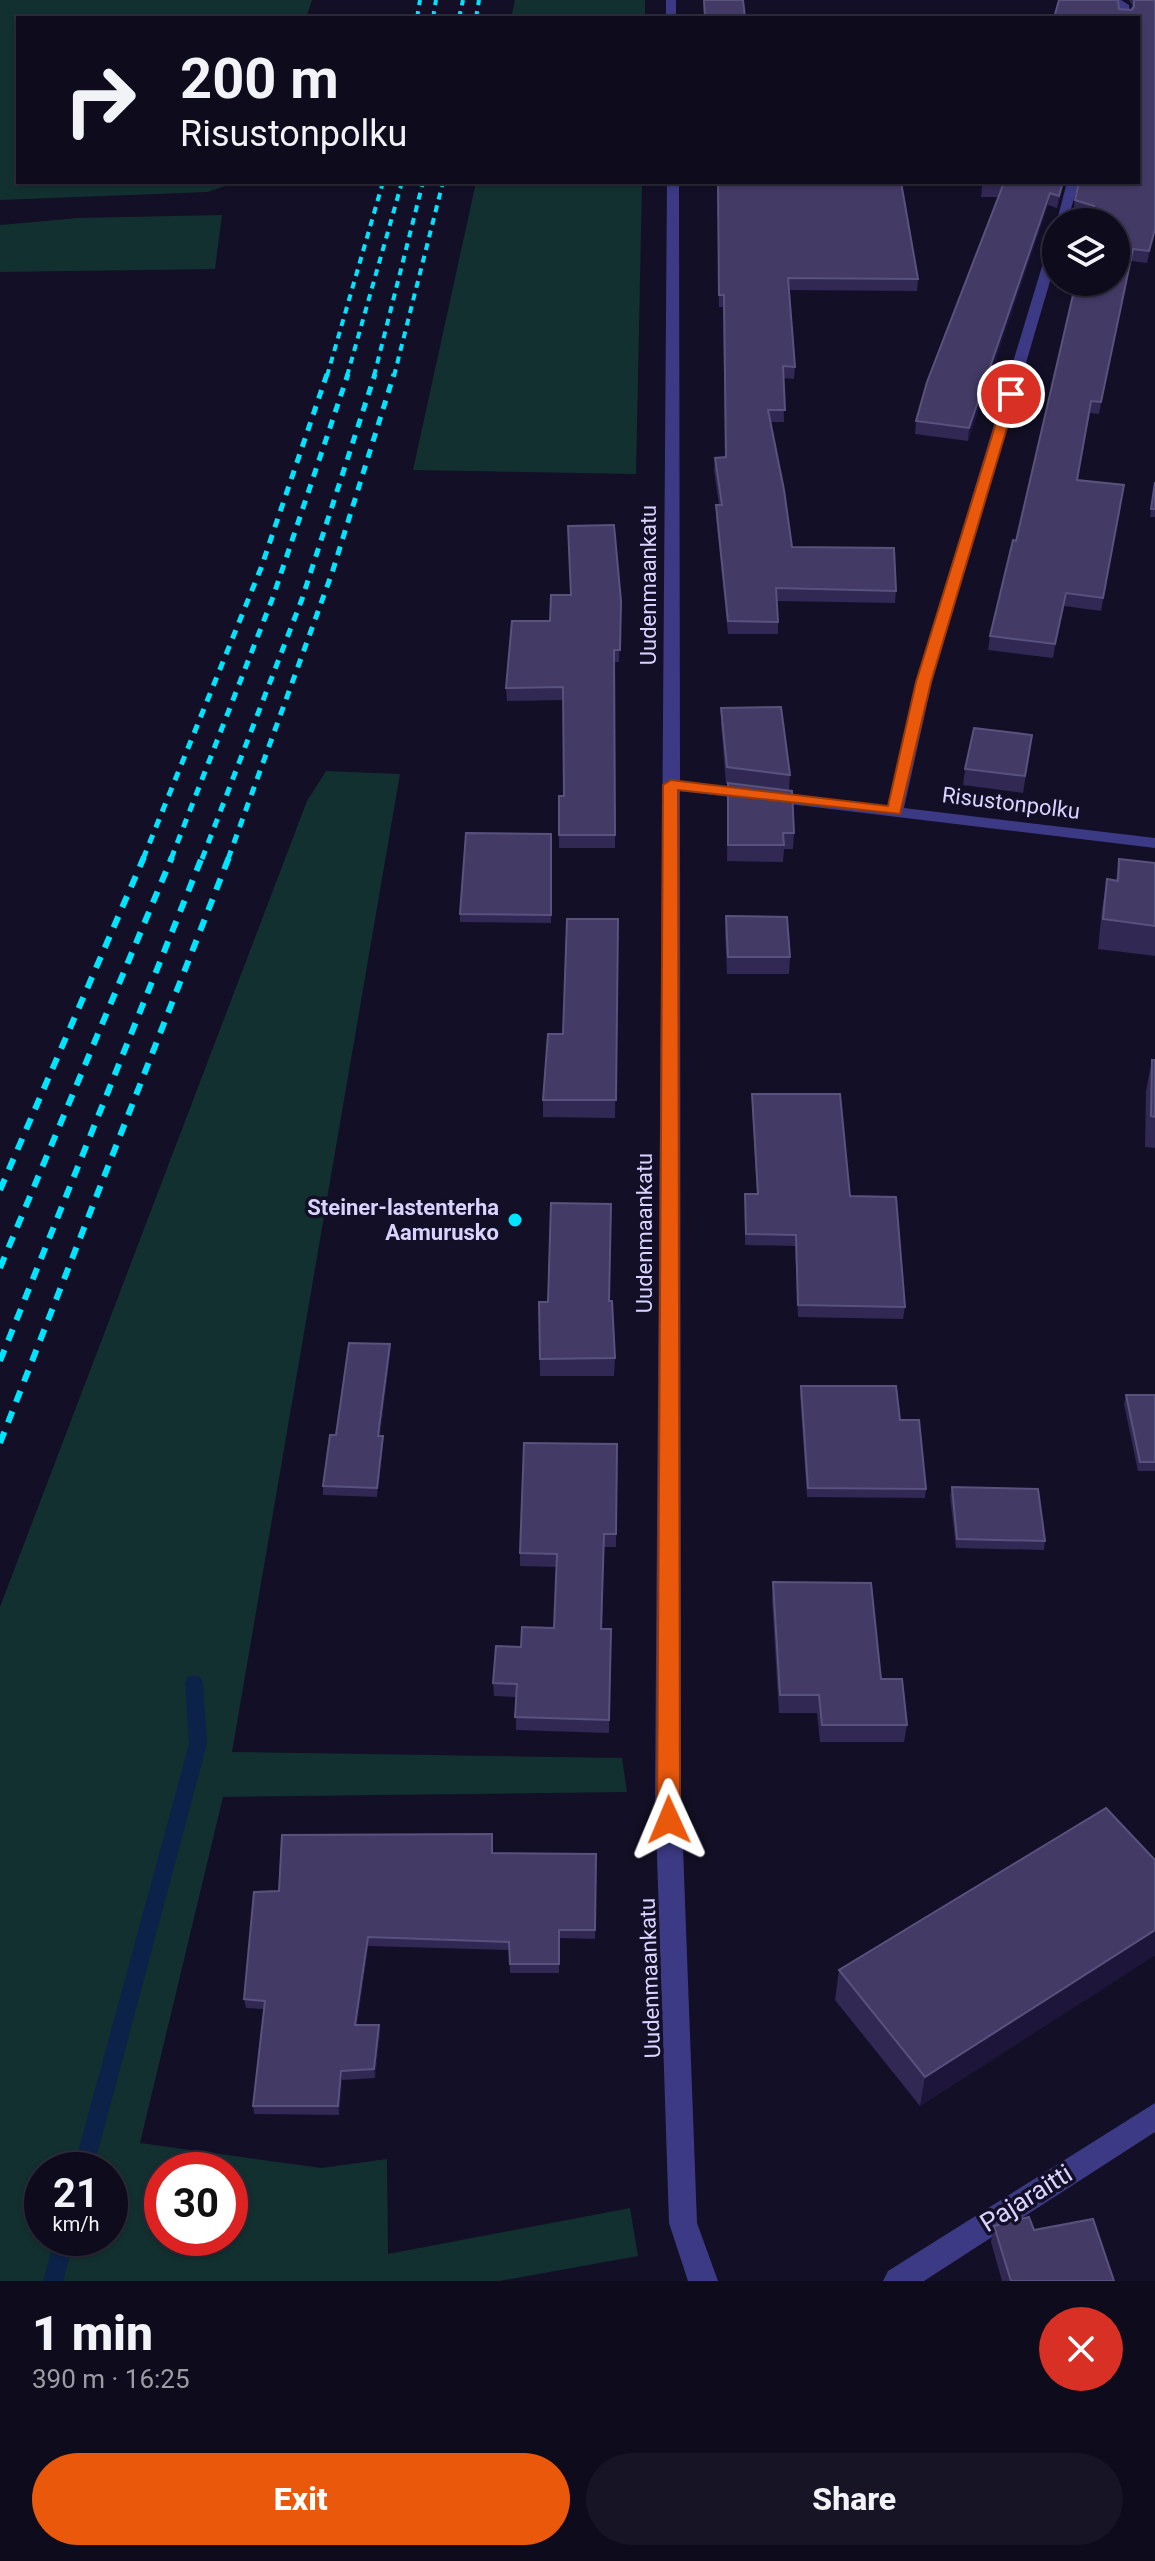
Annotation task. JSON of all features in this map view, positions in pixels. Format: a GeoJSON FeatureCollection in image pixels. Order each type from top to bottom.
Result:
{"type":"FeatureCollection","features":[{"type":"Feature","properties":{"kind":"street"},"geometry":{"type":"LineString","coordinates":[[1113,0],[1125,7],[1125,16]]}},
{"type":"Feature","properties":{"kind":"street","name":"Uudenmaankatu"},"geometry":{"type":"LineString","coordinates":[[673,184],[668,1794],[683,2223],[703,2281]]}},
{"type":"Feature","properties":{"kind":"street"},"geometry":{"type":"LineString","coordinates":[[1065,208],[1072,184]]}},
{"type":"Feature","properties":{"kind":"street"},"geometry":{"type":"LineString","coordinates":[[895,811],[924,682],[1042,287]]}},
{"type":"Feature","properties":{"kind":"street","name":"Risustonpolku"},"geometry":{"type":"LineString","coordinates":[[671,785],[1155,843]]}},
{"type":"Feature","properties":{"kind":"street","name":"Pajaraitti"},"geometry":{"type":"LineString","coordinates":[[898,2281],[1155,2116]]}},
{"type":"Feature","properties":{"kind":"green space"},"geometry":{"type":"Polygon","coordinates":[[[0,0],[312,0],[307,16],[16,16],[16,184],[232,184],[207,192],[0,200],[0,0]]]}},
{"type":"Feature","properties":{"kind":"green space"},"geometry":{"type":"Polygon","coordinates":[[[515,0],[645,0],[645,16],[511,16],[515,0]]]}},
{"type":"Feature","properties":{"kind":"green space"},"geometry":{"type":"Polygon","coordinates":[[[476,184],[642,184],[636,474],[413,470],[476,184]]]}},
{"type":"Feature","properties":{"kind":"green space"},"geometry":{"type":"Polygon","coordinates":[[[222,215],[215,269],[0,272],[0,225],[78,218],[222,215]]]}},
{"type":"Feature","properties":{"kind":"green space"},"geometry":{"type":"Polygon","coordinates":[[[326,771],[400,774],[232,1752],[622,1758],[627,1792],[223,1797],[140,2143],[205,2152],[144,2152],[144,2256],[248,2256],[248,2158],[321,2168],[387,2159],[388,2254],[630,2208],[638,2256],[499,2281],[0,2281],[0,1607],[307,801],[326,771]]]}},
{"type":"Feature","properties":{"kind":"building"},"geometry":{"type":"Polygon","coordinates":[[[704,0],[743,0],[745,16],[705,16],[704,0]]]}},
{"type":"Feature","properties":{"kind":"building"},"geometry":{"type":"Polygon","coordinates":[[[1059,0],[1118,0],[1119,9],[1131,10],[1134,0],[1155,0],[1155,229],[1149,251],[1133,249],[1130,263],[1130,208],[1094,208],[1075,200],[1079,184],[1140,184],[1140,16],[1055,16],[1059,0]]]}},
{"type":"Feature","properties":{"kind":"building"},"geometry":{"type":"Polygon","coordinates":[[[718,184],[901,184],[918,279],[788,278],[795,367],[783,366],[785,410],[768,410],[792,547],[894,548],[896,591],[776,588],[778,622],[728,621],[716,505],[722,505],[715,458],[726,457],[724,295],[719,295],[718,184]]]}},
{"type":"Feature","properties":{"kind":"building"},"geometry":{"type":"Polygon","coordinates":[[[1062,184],[1059,196],[1050,193],[1045,208],[1042,208],[1042,216],[969,428],[916,421],[927,382],[1003,185],[982,185],[1062,184]]]}},
{"type":"Feature","properties":{"kind":"building"},"geometry":{"type":"Polygon","coordinates":[[[1073,296],[1123,296],[1101,402],[1091,401],[1077,480],[1124,485],[1103,598],[1066,593],[1055,644],[990,636],[1013,540],[1016,541],[1073,296]]]}},
{"type":"Feature","properties":{"kind":"building"},"geometry":{"type":"Polygon","coordinates":[[[1155,482],[1155,509],[1151,509],[1155,482]]]}},
{"type":"Feature","properties":{"kind":"building"},"geometry":{"type":"Polygon","coordinates":[[[614,525],[621,601],[620,650],[614,650],[615,835],[559,835],[559,796],[564,796],[563,687],[506,688],[512,621],[550,621],[551,595],[571,595],[568,526],[614,525]]]}},
{"type":"Feature","properties":{"kind":"building"},"geometry":{"type":"Polygon","coordinates":[[[781,707],[790,775],[727,767],[721,708],[781,707]]]}},
{"type":"Feature","properties":{"kind":"building"},"geometry":{"type":"Polygon","coordinates":[[[974,728],[1032,735],[1025,776],[965,769],[974,728]]]}},
{"type":"Feature","properties":{"kind":"building"},"geometry":{"type":"Polygon","coordinates":[[[728,783],[792,791],[794,833],[783,833],[784,845],[728,845],[728,783]]]}},
{"type":"Feature","properties":{"kind":"building"},"geometry":{"type":"Polygon","coordinates":[[[466,833],[551,834],[551,915],[460,914],[466,833]]]}},
{"type":"Feature","properties":{"kind":"building"},"geometry":{"type":"Polygon","coordinates":[[[1119,859],[1155,863],[1155,926],[1103,919],[1107,879],[1118,881],[1119,859]]]}},
{"type":"Feature","properties":{"kind":"building"},"geometry":{"type":"Polygon","coordinates":[[[726,916],[787,917],[790,957],[728,957],[726,916]]]}},
{"type":"Feature","properties":{"kind":"building"},"geometry":{"type":"Polygon","coordinates":[[[567,919],[618,919],[616,1100],[543,1100],[548,1034],[563,1034],[567,919]]]}},
{"type":"Feature","properties":{"kind":"building"},"geometry":{"type":"Polygon","coordinates":[[[1152,1060],[1155,1060],[1155,1117],[1151,1116],[1152,1060]]]}},
{"type":"Feature","properties":{"kind":"building"},"geometry":{"type":"Polygon","coordinates":[[[752,1094],[840,1094],[850,1196],[896,1197],[905,1307],[798,1305],[796,1235],[746,1234],[745,1194],[758,1194],[752,1094]]]}},
{"type":"Feature","properties":{"kind":"building"},"geometry":{"type":"Polygon","coordinates":[[[551,1203],[611,1204],[609,1301],[612,1301],[615,1358],[540,1359],[539,1302],[548,1302],[551,1203]]]}},
{"type":"Feature","properties":{"kind":"building"},"geometry":{"type":"Polygon","coordinates":[[[349,1343],[390,1344],[378,1436],[383,1436],[377,1488],[323,1486],[330,1435],[336,1435],[349,1343]]]}},
{"type":"Feature","properties":{"kind":"building"},"geometry":{"type":"Polygon","coordinates":[[[801,1386],[896,1386],[900,1420],[919,1420],[926,1489],[808,1488],[801,1386]]]}},
{"type":"Feature","properties":{"kind":"building"},"geometry":{"type":"Polygon","coordinates":[[[1126,1395],[1155,1395],[1155,1462],[1140,1462],[1126,1395]]]}},
{"type":"Feature","properties":{"kind":"building"},"geometry":{"type":"Polygon","coordinates":[[[524,1443],[617,1444],[616,1534],[604,1534],[601,1629],[611,1629],[609,1720],[515,1717],[517,1684],[493,1683],[496,1646],[521,1647],[522,1627],[554,1628],[557,1554],[520,1553],[524,1443]]]}},
{"type":"Feature","properties":{"kind":"building"},"geometry":{"type":"Polygon","coordinates":[[[952,1487],[1038,1489],[1045,1541],[957,1539],[952,1487]]]}},
{"type":"Feature","properties":{"kind":"building"},"geometry":{"type":"Polygon","coordinates":[[[773,1582],[871,1583],[881,1679],[902,1679],[907,1725],[822,1725],[819,1695],[780,1695],[773,1582]]]}},
{"type":"Feature","properties":{"kind":"building"},"geometry":{"type":"Polygon","coordinates":[[[1106,1808],[1155,1860],[1155,1930],[925,2077],[839,1970],[1106,1808]]]}},
{"type":"Feature","properties":{"kind":"building"},"geometry":{"type":"Polygon","coordinates":[[[492,1834],[492,1853],[596,1854],[595,1930],[559,1930],[559,1964],[510,1964],[509,1942],[368,1937],[355,2025],[379,2025],[374,2069],[341,2071],[338,2106],[253,2106],[265,2001],[244,1999],[254,1892],[279,1891],[282,1835],[492,1834]]]}},
{"type":"Feature","properties":{"kind":"building"},"geometry":{"type":"Polygon","coordinates":[[[1029,2217],[1034,2230],[1093,2219],[1114,2281],[1011,2281],[994,2226],[1029,2217]]]}},
{"type":"Feature","properties":{"kind":"waterway"},"geometry":{"type":"LineString","coordinates":[[88,2152],[198,1744],[194,1682]]}},
{"type":"Feature","properties":{"kind":"waterway"},"geometry":{"type":"LineString","coordinates":[[53,2281],[60,2256]]}},
{"type":"Feature","properties":{"kind":"railway"},"geometry":{"type":"LineString","coordinates":[[417,16],[420,0]]}},
{"type":"Feature","properties":{"kind":"railway"},"geometry":{"type":"LineString","coordinates":[[433,16],[436,0]]}},
{"type":"Feature","properties":{"kind":"railway"},"geometry":{"type":"LineString","coordinates":[[459,16],[463,0]]}},
{"type":"Feature","properties":{"kind":"railway"},"geometry":{"type":"LineString","coordinates":[[476,16],[479,0]]}},
{"type":"Feature","properties":{"kind":"railway"},"geometry":{"type":"LineString","coordinates":[[327,376],[382,184]]}},
{"type":"Feature","properties":{"kind":"railway"},"geometry":{"type":"LineString","coordinates":[[347,376],[401,184]]}},
{"type":"Feature","properties":{"kind":"railway"},"geometry":{"type":"LineString","coordinates":[[374,376],[422,184]]}},
{"type":"Feature","properties":{"kind":"railway"},"geometry":{"type":"LineString","coordinates":[[394,376],[442,184]]}},
{"type":"Feature","properties":{"kind":"railway"},"geometry":{"type":"LineString","coordinates":[[143,859],[261,568],[327,374]]}},
{"type":"Feature","properties":{"kind":"railway"},"geometry":{"type":"LineString","coordinates":[[171,859],[273,597],[348,374]]}},
{"type":"Feature","properties":{"kind":"railway"},"geometry":{"type":"LineString","coordinates":[[202,859],[302,599],[375,374]]}},
{"type":"Feature","properties":{"kind":"railway"},"geometry":{"type":"LineString","coordinates":[[228,859],[332,573],[394,374]]}},
{"type":"Feature","properties":{"kind":"railway"},"geometry":{"type":"LineString","coordinates":[[0,1190],[144,857]]}},
{"type":"Feature","properties":{"kind":"railway"},"geometry":{"type":"LineString","coordinates":[[0,1268],[172,857]]}},
{"type":"Feature","properties":{"kind":"railway"},"geometry":{"type":"LineString","coordinates":[[0,1361],[202,857]]}},
{"type":"Feature","properties":{"kind":"railway"},"geometry":{"type":"LineString","coordinates":[[0,1443],[229,857]]}},
{"type":"Feature","properties":{"kind":"place","name":"Steiner-lastenterha Aamurusko"},"geometry":{"type":"Point","coordinates":[515,1220]}},
{"type":"Feature","properties":{"kind":"route"},"geometry":{"type":"LineString","coordinates":[[669,1820],[671,785],[895,811],[924,682],[1011,394]]}}]}
